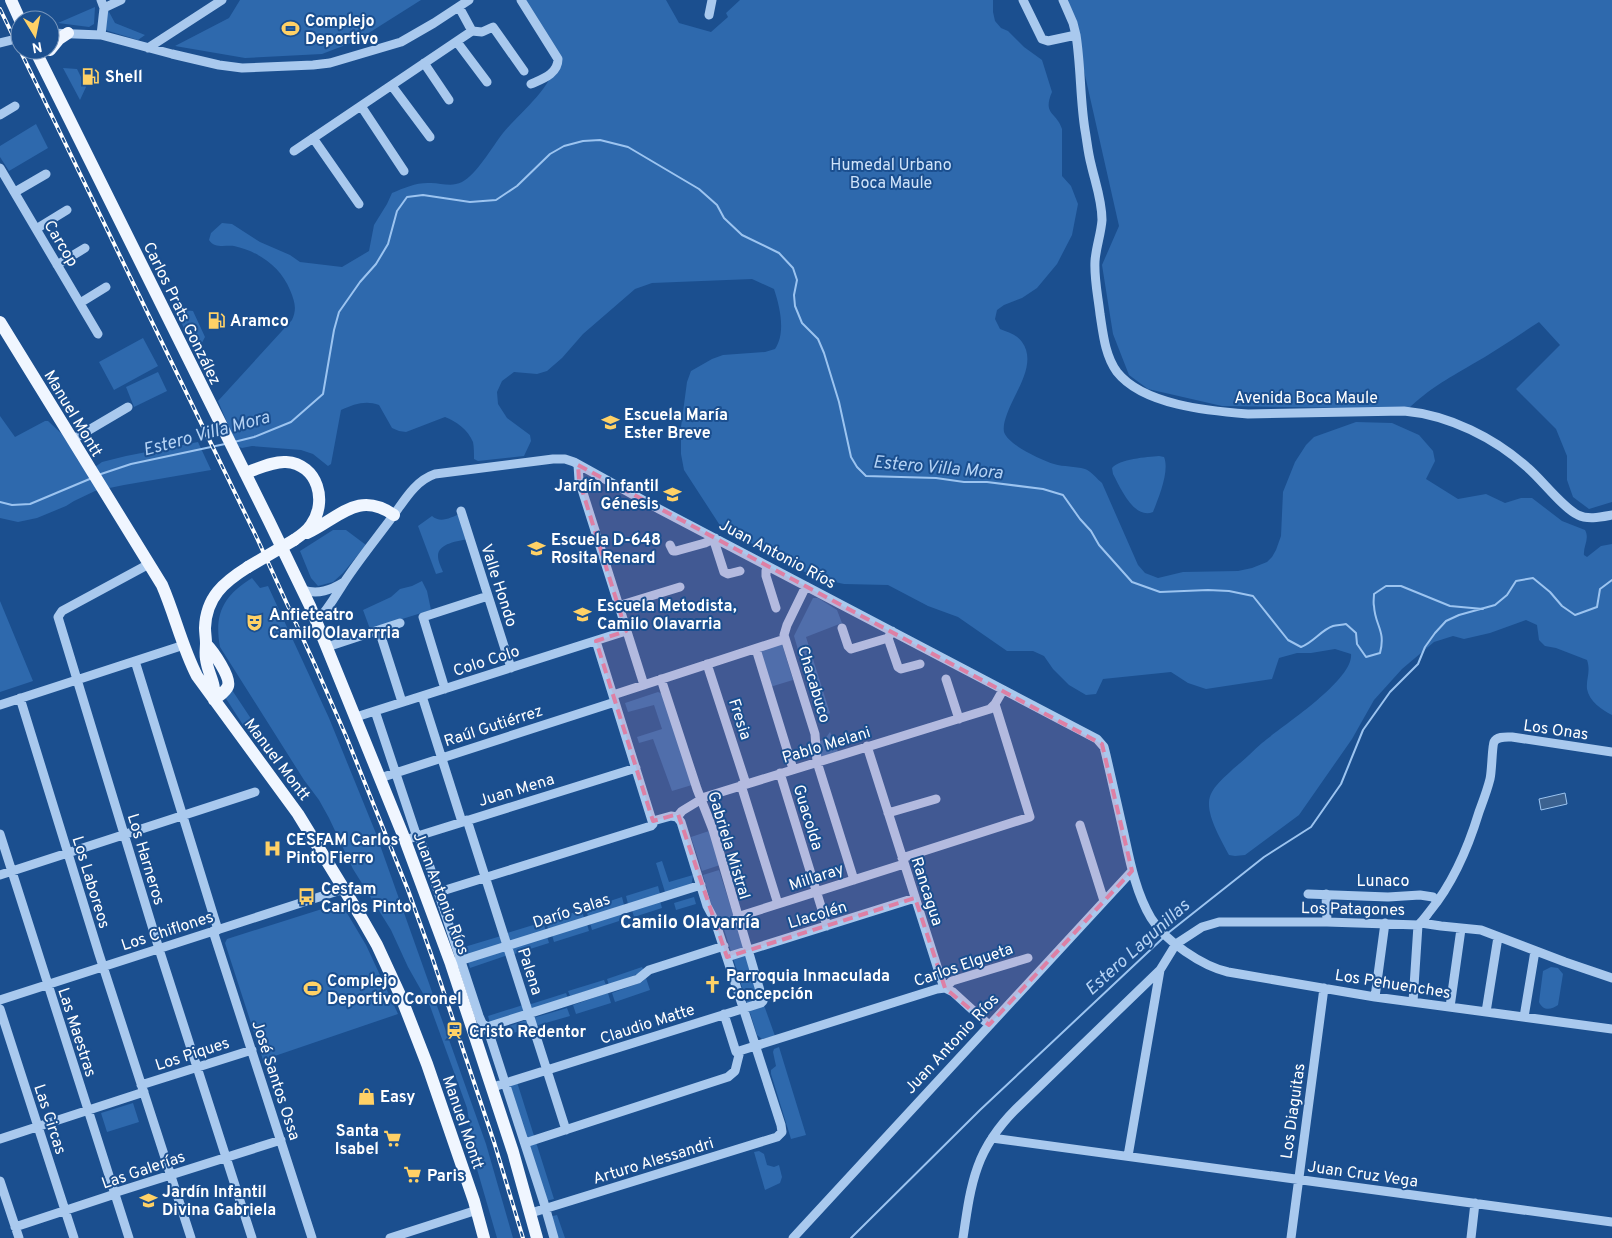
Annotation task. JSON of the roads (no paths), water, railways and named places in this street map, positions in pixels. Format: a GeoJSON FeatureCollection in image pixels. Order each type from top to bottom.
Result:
{"type":"FeatureCollection","features":[{"type":"Feature","properties":{"kind":"main road"},"geometry":{"type":"LineString","coordinates":[[60,39],[68,33]]}},
{"type":"Feature","properties":{"kind":"main road","name":"Carlos Prats González"},"geometry":{"type":"LineString","coordinates":[[40,60],[303,590]]}},
{"type":"Feature","properties":{"kind":"main road"},"geometry":{"type":"LineString","coordinates":[[42,65],[45,60]]}},
{"type":"Feature","properties":{"kind":"main road","name":"Manuel Montt"},"geometry":{"type":"LineString","coordinates":[[0,322],[165,593],[197,676],[287,798],[369,930],[398,990],[428,1068],[477,1210],[484,1238]]}},
{"type":"Feature","properties":{"kind":"main road"},"geometry":{"type":"LineString","coordinates":[[245,473],[287,462],[298,465],[312,475],[319,491],[319,508],[312,524],[297,538]]}},
{"type":"Feature","properties":{"kind":"main road"},"geometry":{"type":"LineString","coordinates":[[214,700],[214,686],[205,658],[206,620],[214,598],[227,581],[349,509],[370,504],[379,506],[394,515]]}},
{"type":"Feature","properties":{"kind":"main road","name":"Juan Antonio Ríos"},"geometry":{"type":"LineString","coordinates":[[303,590],[456,962],[499,1085],[537,1238]]}},
{"type":"Feature","properties":{"kind":"street"},"geometry":{"type":"LineString","coordinates":[[101,35],[102,4],[120,0]]}},
{"type":"Feature","properties":{"kind":"street"},"geometry":{"type":"LineString","coordinates":[[148,48],[222,0]]}},
{"type":"Feature","properties":{"kind":"street"},"geometry":{"type":"LineString","coordinates":[[60,33],[101,35],[219,65],[242,68],[283,67],[330,63],[401,42],[469,0]]}},
{"type":"Feature","properties":{"kind":"street"},"geometry":{"type":"LineString","coordinates":[[521,0],[558,59],[558,64],[551,74],[531,84]]}},
{"type":"Feature","properties":{"kind":"street"},"geometry":{"type":"LineString","coordinates":[[709,15],[712,0]]}},
{"type":"Feature","properties":{"kind":"street"},"geometry":{"type":"LineString","coordinates":[[1023,0],[1042,39],[1048,41],[1076,35]]}},
{"type":"Feature","properties":{"kind":"street","name":"Avenida Boca Maule"},"geometry":{"type":"LineString","coordinates":[[1063,0],[1076,35],[1084,128],[1101,209],[1101,228],[1095,260],[1095,278],[1101,323],[1107,351],[1112,362],[1118,372],[1128,382],[1141,391],[1158,398],[1225,412],[1248,414],[1404,411],[1429,415],[1460,426],[1490,440],[1527,467],[1567,507],[1578,515],[1588,518],[1612,515]]}},
{"type":"Feature","properties":{"kind":"street"},"geometry":{"type":"LineString","coordinates":[[459,7],[472,32]]}},
{"type":"Feature","properties":{"kind":"street"},"geometry":{"type":"LineString","coordinates":[[294,151],[472,32],[482,32],[493,27],[524,71]]}},
{"type":"Feature","properties":{"kind":"street"},"geometry":{"type":"LineString","coordinates":[[166,35],[166,48],[172,54]]}},
{"type":"Feature","properties":{"kind":"street"},"geometry":{"type":"LineString","coordinates":[[457,42],[487,82]]}},
{"type":"Feature","properties":{"kind":"street"},"geometry":{"type":"LineString","coordinates":[[424,63],[448,100]]}},
{"type":"Feature","properties":{"kind":"street"},"geometry":{"type":"LineString","coordinates":[[392,86],[430,137]]}},
{"type":"Feature","properties":{"kind":"street"},"geometry":{"type":"LineString","coordinates":[[0,115],[15,106]]}},
{"type":"Feature","properties":{"kind":"street"},"geometry":{"type":"LineString","coordinates":[[361,106],[404,171]]}},
{"type":"Feature","properties":{"kind":"street"},"geometry":{"type":"LineString","coordinates":[[313,138],[359,204]]}},
{"type":"Feature","properties":{"kind":"street","name":"Carcop"},"geometry":{"type":"LineString","coordinates":[[0,168],[98,334]]}},
{"type":"Feature","properties":{"kind":"street"},"geometry":{"type":"LineString","coordinates":[[15,192],[46,174]]}},
{"type":"Feature","properties":{"kind":"street"},"geometry":{"type":"LineString","coordinates":[[36,228],[66,210]]}},
{"type":"Feature","properties":{"kind":"street"},"geometry":{"type":"LineString","coordinates":[[57,264],[85,248]]}},
{"type":"Feature","properties":{"kind":"street"},"geometry":{"type":"LineString","coordinates":[[80,303],[106,287]]}},
{"type":"Feature","properties":{"kind":"street"},"geometry":{"type":"LineString","coordinates":[[72,440],[128,408]]}},
{"type":"Feature","properties":{"kind":"street","name":"Juan Antonio Ríos"},"geometry":{"type":"LineString","coordinates":[[316,622],[324,614],[344,582],[394,515],[417,485],[425,478],[435,474],[565,459],[806,586],[890,635],[1094,737],[1102,744],[1106,755],[1132,871],[1148,913],[1158,928],[1173,940]]}},
{"type":"Feature","properties":{"kind":"street"},"geometry":{"type":"LineString","coordinates":[[578,465],[579,480],[644,685]]}},
{"type":"Feature","properties":{"kind":"street","name":"Valle Hondo"},"geometry":{"type":"LineString","coordinates":[[461,511],[511,668]]}},
{"type":"Feature","properties":{"kind":"street"},"geometry":{"type":"LineString","coordinates":[[670,545],[676,551],[706,543],[715,538],[715,544],[724,572],[728,574],[740,571]]}},
{"type":"Feature","properties":{"kind":"street","name":"Los Harneros"},"geometry":{"type":"LineString","coordinates":[[148,564],[59,613],[58,617],[158,949],[252,1238]]}},
{"type":"Feature","properties":{"kind":"street"},"geometry":{"type":"LineString","coordinates":[[768,566],[766,576],[776,608]]}},
{"type":"Feature","properties":{"kind":"street","name":"Juan Antonio Ríos"},"geometry":{"type":"LineString","coordinates":[[303,590],[316,593],[333,589],[344,582]]}},
{"type":"Feature","properties":{"kind":"street"},"geometry":{"type":"LineString","coordinates":[[618,606],[680,586]]}},
{"type":"Feature","properties":{"kind":"street","name":"Chacabuco"},"geometry":{"type":"LineString","coordinates":[[806,586],[785,628],[785,639],[814,734],[817,762],[854,880]]}},
{"type":"Feature","properties":{"kind":"street"},"geometry":{"type":"LineString","coordinates":[[445,688],[424,617],[488,596]]}},
{"type":"Feature","properties":{"kind":"street"},"geometry":{"type":"LineString","coordinates":[[326,647],[400,623]]}},
{"type":"Feature","properties":{"kind":"street"},"geometry":{"type":"LineString","coordinates":[[842,628],[849,648],[890,635],[898,667],[901,669],[920,664]]}},
{"type":"Feature","properties":{"kind":"street"},"geometry":{"type":"LineString","coordinates":[[379,630],[402,702]]}},
{"type":"Feature","properties":{"kind":"street","name":"Colo Colo"},"geometry":{"type":"LineString","coordinates":[[356,717],[626,631]]}},
{"type":"Feature","properties":{"kind":"street","name":"Raúl Gutiérrez"},"geometry":{"type":"LineString","coordinates":[[380,778],[614,698],[661,679],[785,639]]}},
{"type":"Feature","properties":{"kind":"street"},"geometry":{"type":"LineString","coordinates":[[596,641],[652,822]]}},
{"type":"Feature","properties":{"kind":"street"},"geometry":{"type":"LineString","coordinates":[[0,705],[184,645]]}},
{"type":"Feature","properties":{"kind":"street","name":"Guacolda"},"geometry":{"type":"LineString","coordinates":[[756,649],[793,769]]}},
{"type":"Feature","properties":{"kind":"street","name":"José Santos Ossa"},"geometry":{"type":"LineString","coordinates":[[135,661],[252,1050],[312,1238]]}},
{"type":"Feature","properties":{"kind":"street","name":"Fresia"},"geometry":{"type":"LineString","coordinates":[[707,664],[778,904]]}},
{"type":"Feature","properties":{"kind":"street","name":"Gabriela Mistral"},"geometry":{"type":"LineString","coordinates":[[661,679],[723,864],[737,917],[763,1000],[761,1003],[744,1008]]}},
{"type":"Feature","properties":{"kind":"street"},"geometry":{"type":"LineString","coordinates":[[946,679],[959,718]]}},
{"type":"Feature","properties":{"kind":"street"},"geometry":{"type":"LineString","coordinates":[[995,704],[1003,690]]}},
{"type":"Feature","properties":{"kind":"street","name":"Palena"},"geometry":{"type":"LineString","coordinates":[[422,696],[441,758],[485,877],[566,1130]]}},
{"type":"Feature","properties":{"kind":"street","name":"Los Laboreos"},"geometry":{"type":"LineString","coordinates":[[20,698],[103,967],[191,1238]]}},
{"type":"Feature","properties":{"kind":"street","name":"Pablo Melani"},"geometry":{"type":"LineString","coordinates":[[439,892],[651,826],[652,822],[671,816],[676,817],[701,799],[990,708],[995,704]]}},
{"type":"Feature","properties":{"kind":"street","name":"Millaray"},"geometry":{"type":"LineString","coordinates":[[737,917],[854,880],[1030,817],[995,704]]}},
{"type":"Feature","properties":{"kind":"street"},"geometry":{"type":"LineString","coordinates":[[375,711],[415,831],[423,846],[439,892],[456,962],[482,1023],[487,1027],[499,1085],[525,1144],[554,1238]]}},
{"type":"Feature","properties":{"kind":"street","name":"Los Onas"},"geometry":{"type":"LineString","coordinates":[[1497,739],[1512,737],[1612,752]]}},
{"type":"Feature","properties":{"kind":"street","name":"Los Patagones"},"geometry":{"type":"LineString","coordinates":[[1173,940],[1185,937],[1202,927],[1219,922],[1419,924],[1437,902],[1458,869],[1490,779],[1493,743],[1497,739]]}},
{"type":"Feature","properties":{"kind":"street","name":"Rancagua"},"geometry":{"type":"LineString","coordinates":[[867,746],[945,988]]}},
{"type":"Feature","properties":{"kind":"street","name":"Juan Mena"},"geometry":{"type":"LineString","coordinates":[[405,840],[636,768]]}},
{"type":"Feature","properties":{"kind":"street","name":"Guacolda"},"geometry":{"type":"LineString","coordinates":[[780,773],[827,926]]}},
{"type":"Feature","properties":{"kind":"street"},"geometry":{"type":"LineString","coordinates":[[0,875],[255,792]]}},
{"type":"Feature","properties":{"kind":"street"},"geometry":{"type":"LineString","coordinates":[[888,813],[936,799]]}},
{"type":"Feature","properties":{"kind":"street"},"geometry":{"type":"LineString","coordinates":[[676,817],[681,822],[707,906],[716,921],[757,1046]]}},
{"type":"Feature","properties":{"kind":"street"},"geometry":{"type":"LineString","coordinates":[[1080,825],[1104,901]]}},
{"type":"Feature","properties":{"kind":"street","name":"Las Maestras"},"geometry":{"type":"LineString","coordinates":[[0,834],[129,1238]]}},
{"type":"Feature","properties":{"kind":"street","name":"Juan Antonio Ríos"},"geometry":{"type":"LineString","coordinates":[[793,1238],[1132,871]]}},
{"type":"Feature","properties":{"kind":"street","name":"Darío Salas"},"geometry":{"type":"LineString","coordinates":[[456,962],[701,885]]}},
{"type":"Feature","properties":{"kind":"street","name":"Los Chiflones"},"geometry":{"type":"LineString","coordinates":[[0,1000],[344,889]]}},
{"type":"Feature","properties":{"kind":"street","name":"Lunaco"},"geometry":{"type":"LineString","coordinates":[[1308,894],[1388,897],[1420,895],[1433,897],[1437,902]]}},
{"type":"Feature","properties":{"kind":"street"},"geometry":{"type":"LineString","coordinates":[[1326,894],[1327,922]]}},
{"type":"Feature","properties":{"kind":"street","name":"Llacolén"},"geometry":{"type":"LineString","coordinates":[[727,957],[915,898]]}},
{"type":"Feature","properties":{"kind":"street"},"geometry":{"type":"LineString","coordinates":[[1376,996],[1385,924]]}},
{"type":"Feature","properties":{"kind":"street"},"geometry":{"type":"LineString","coordinates":[[1413,1002],[1419,924],[1481,930],[1612,978]]}},
{"type":"Feature","properties":{"kind":"street"},"geometry":{"type":"LineString","coordinates":[[1450,1007],[1461,929]]}},
{"type":"Feature","properties":{"kind":"street"},"geometry":{"type":"LineString","coordinates":[[1486,1012],[1498,937]]}},
{"type":"Feature","properties":{"kind":"street"},"geometry":{"type":"LineString","coordinates":[[1128,1156],[1160,970],[1173,940]]}},
{"type":"Feature","properties":{"kind":"street","name":"Los Pehuenches"},"geometry":{"type":"LineString","coordinates":[[1173,940],[1200,961],[1219,970],[1413,1002],[1612,1029]]}},
{"type":"Feature","properties":{"kind":"street"},"geometry":{"type":"LineString","coordinates":[[487,1027],[638,979],[650,970],[724,946]]}},
{"type":"Feature","properties":{"kind":"street"},"geometry":{"type":"LineString","coordinates":[[1524,1017],[1534,951]]}},
{"type":"Feature","properties":{"kind":"street","name":"Carlos Elgueta"},"geometry":{"type":"LineString","coordinates":[[738,1052],[945,988],[952,982],[1028,958]]}},
{"type":"Feature","properties":{"kind":"street"},"geometry":{"type":"LineString","coordinates":[[963,1238],[972,1183],[977,1167],[992,1138],[1016,1108],[1160,970]]}},
{"type":"Feature","properties":{"kind":"street"},"geometry":{"type":"LineString","coordinates":[[945,988],[953,992],[989,1025]]}},
{"type":"Feature","properties":{"kind":"street","name":"Los Diaguitas"},"geometry":{"type":"LineString","coordinates":[[1291,1238],[1324,988]]}},
{"type":"Feature","properties":{"kind":"street","name":"Claudio Matte"},"geometry":{"type":"LineString","coordinates":[[499,1085],[744,1008]]}},
{"type":"Feature","properties":{"kind":"street","name":"Las Circas"},"geometry":{"type":"LineString","coordinates":[[0,1009],[74,1238]]}},
{"type":"Feature","properties":{"kind":"street"},"geometry":{"type":"LineString","coordinates":[[525,1144],[728,1077],[736,1068],[738,1052],[724,1014]]}},
{"type":"Feature","properties":{"kind":"street","name":"Arturo Alessandri"},"geometry":{"type":"LineString","coordinates":[[531,1213],[546,1210],[777,1137],[782,1132],[781,1125],[757,1046]]}},
{"type":"Feature","properties":{"kind":"street","name":"Los Piques"},"geometry":{"type":"LineString","coordinates":[[0,1139],[88,1110],[197,1067],[252,1050]]}},
{"type":"Feature","properties":{"kind":"street","name":"Juan Cruz Vega"},"geometry":{"type":"LineString","coordinates":[[992,1138],[1612,1222]]}},
{"type":"Feature","properties":{"kind":"street","name":"Las Galerías"},"geometry":{"type":"LineString","coordinates":[[15,1227],[281,1140]]}},
{"type":"Feature","properties":{"kind":"street"},"geometry":{"type":"LineString","coordinates":[[0,1181],[19,1238]]}},
{"type":"Feature","properties":{"kind":"street"},"geometry":{"type":"LineString","coordinates":[[1471,1238],[1474,1203]]}},
{"type":"Feature","properties":{"kind":"street"},"geometry":{"type":"LineString","coordinates":[[390,1238],[477,1210]]}},
{"type":"Feature","properties":{"kind":"waterway","name":"Estero Villa Mora"},"geometry":{"type":"LineString","coordinates":[[234,442],[254,437],[291,422],[323,394],[339,312],[360,282],[376,264],[388,244],[397,211],[407,197],[423,195],[470,202],[496,200],[517,186],[550,154],[564,146],[583,141],[600,140],[628,147],[699,189],[717,205],[724,218],[742,235],[779,253],[793,268],[797,280],[794,295],[795,306],[802,323],[818,339],[824,353],[839,402],[851,457],[866,476],[987,482],[1043,489],[1063,495],[1091,531],[1099,545],[1132,582],[1160,592],[1208,590],[1229,591],[1253,596],[1288,640],[1301,647],[1329,628],[1346,624],[1356,633],[1357,644],[1366,657],[1380,653],[1382,639],[1375,613],[1374,594],[1386,586],[1401,586],[1450,606],[1483,609]]}},
{"type":"Feature","properties":{"kind":"waterway","name":"Estero Villa Mora"},"geometry":{"type":"LineString","coordinates":[[101,474],[131,464],[225,444]]}},
{"type":"Feature","properties":{"kind":"waterway","name":"Estero Villa Mora"},"geometry":{"type":"LineString","coordinates":[[0,502],[12,505],[30,504],[92,478]]}},
{"type":"Feature","properties":{"kind":"waterway","name":"Estero Lagunillas"},"geometry":{"type":"LineString","coordinates":[[1168,933],[1264,857],[1311,827],[1341,784],[1363,730],[1390,692],[1418,664],[1425,647],[1446,621],[1459,615],[1495,605],[1507,595],[1516,581],[1533,578],[1550,592],[1562,606],[1575,615],[1597,607],[1600,589],[1612,580]]}},
{"type":"Feature","properties":{"kind":"waterway","name":"Estero Lagunillas"},"geometry":{"type":"LineString","coordinates":[[851,1238],[980,1110],[1163,938]]}},
{"type":"Feature","properties":{"kind":"railway"},"geometry":{"type":"LineString","coordinates":[[0,9],[256,536],[346,736],[408,890],[431,954],[494,1142],[523,1238]]}},
{"type":"Feature","properties":{"kind":"place","name":"Complejo Deportivo"},"geometry":{"type":"Point","coordinates":[291,29]}},
{"type":"Feature","properties":{"kind":"place","name":"Shell"},"geometry":{"type":"Point","coordinates":[91,76]}},
{"type":"Feature","properties":{"kind":"place","name":"Aramco"},"geometry":{"type":"Point","coordinates":[216,320]}},
{"type":"Feature","properties":{"kind":"place","name":"Escuela María Ester Breve"},"geometry":{"type":"Point","coordinates":[610,423]}},
{"type":"Feature","properties":{"kind":"place","name":"Jardín Infantil Génesis"},"geometry":{"type":"Point","coordinates":[673,494]}},
{"type":"Feature","properties":{"kind":"place","name":"Escuela D-648 Rosita Renard"},"geometry":{"type":"Point","coordinates":[537,548]}},
{"type":"Feature","properties":{"kind":"place","name":"Escuela Metodista, Camilo Olavarria"},"geometry":{"type":"Point","coordinates":[583,614]}},
{"type":"Feature","properties":{"kind":"place","name":"Anfieteatro Camilo Olavarrria"},"geometry":{"type":"Point","coordinates":[255,623]}},
{"type":"Feature","properties":{"kind":"place","name":"CESFAM Carlos Pinto Fierro"},"geometry":{"type":"Point","coordinates":[272,848]}},
{"type":"Feature","properties":{"kind":"place","name":"Cesfam Carlos Pinto"},"geometry":{"type":"Point","coordinates":[307,897]}},
{"type":"Feature","properties":{"kind":"place","name":"Parroquia Inmaculada Concepción"},"geometry":{"type":"Point","coordinates":[712,984]}},
{"type":"Feature","properties":{"kind":"place","name":"Complejo Deportivo Coronel"},"geometry":{"type":"Point","coordinates":[313,989]}},
{"type":"Feature","properties":{"kind":"place","name":"Cristo Redentor"},"geometry":{"type":"Point","coordinates":[455,1031]}},
{"type":"Feature","properties":{"kind":"place","name":"Easy"},"geometry":{"type":"Point","coordinates":[366,1096]}},
{"type":"Feature","properties":{"kind":"place","name":"Santa Isabel"},"geometry":{"type":"Point","coordinates":[393,1139]}},
{"type":"Feature","properties":{"kind":"place","name":"Paris"},"geometry":{"type":"Point","coordinates":[413,1175]}},
{"type":"Feature","properties":{"kind":"place","name":"Jardín Infantil Divina Gabriela"},"geometry":{"type":"Point","coordinates":[148,1200]}},
{"type":"Feature","properties":{"kind":"district","name":"Camilo Olavarría"},"geometry":{"type":"Point","coordinates":[690,922]}},
{"type":"Feature","properties":{"kind":"park label","name":"Humedal Urbano Boca Maule"},"geometry":{"type":"Point","coordinates":[891,173]}}]}
